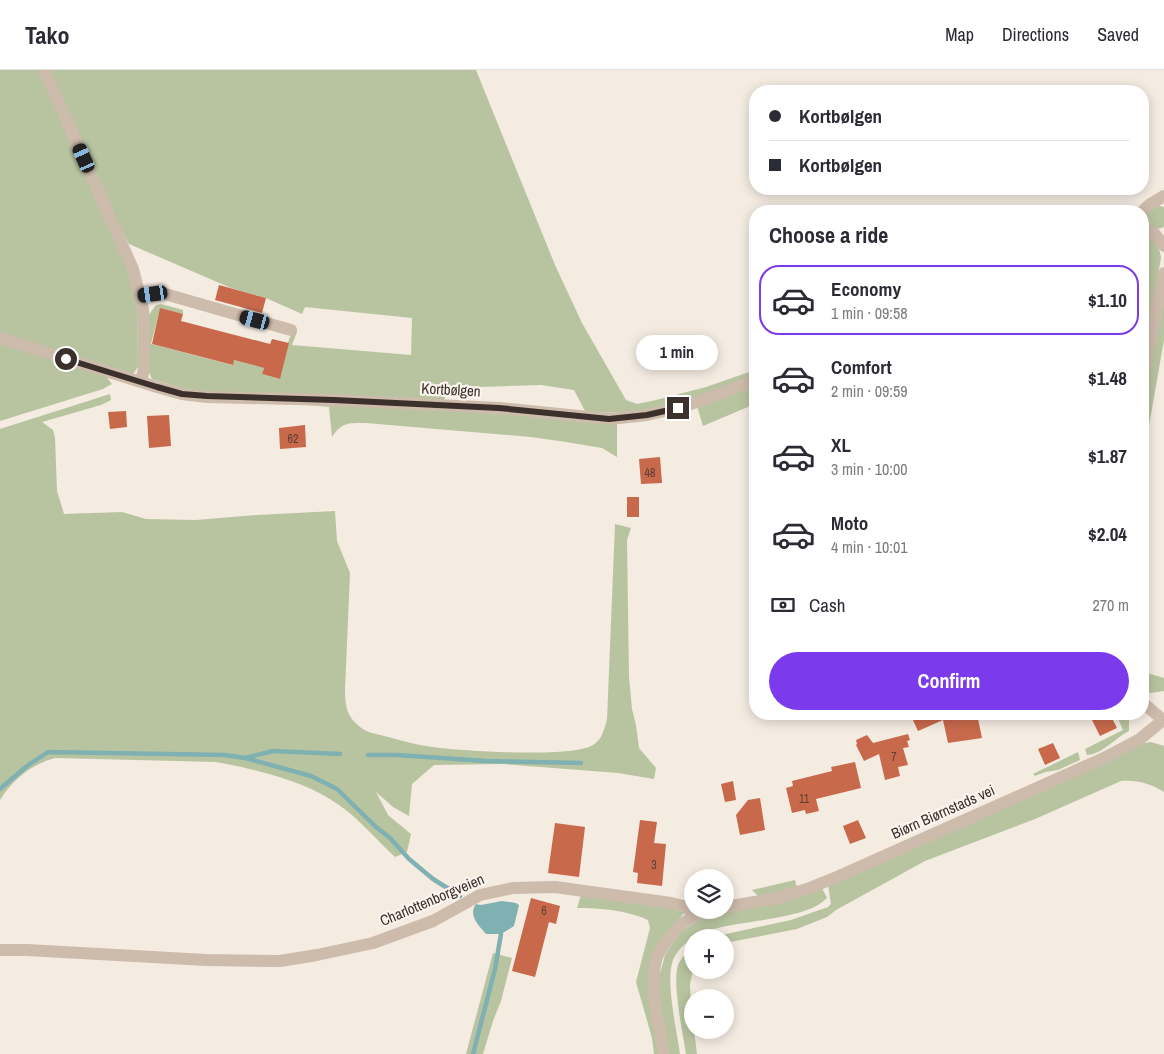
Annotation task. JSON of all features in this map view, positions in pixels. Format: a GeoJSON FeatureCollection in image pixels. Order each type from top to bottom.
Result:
{"type":"FeatureCollection","features":[{"type":"Feature","properties":{"kind":"street"},"geometry":{"type":"LineString","coordinates":[[44,70],[133,269],[143,309],[144,368],[141,382]]}},
{"type":"Feature","properties":{"kind":"street"},"geometry":{"type":"LineString","coordinates":[[1148,205],[1164,196]]}},
{"type":"Feature","properties":{"kind":"street"},"geometry":{"type":"LineString","coordinates":[[1149,231],[1155,234],[1164,246]]}},
{"type":"Feature","properties":{"kind":"street"},"geometry":{"type":"LineString","coordinates":[[1149,347],[1164,273]]}},
{"type":"Feature","properties":{"kind":"street"},"geometry":{"type":"LineString","coordinates":[[141,296],[165,294],[291,330]]}},
{"type":"Feature","properties":{"kind":"street","name":"Kortbølgen"},"geometry":{"type":"LineString","coordinates":[[0,338],[182,394],[207,396],[499,408],[609,419],[647,415],[678,408],[749,382]]}},
{"type":"Feature","properties":{"kind":"street"},"geometry":{"type":"LineString","coordinates":[[1149,708],[1164,721]]}},
{"type":"Feature","properties":{"kind":"street","name":"Biørn Biørnstads vei"},"geometry":{"type":"LineString","coordinates":[[734,905],[778,898],[837,877],[1104,758],[1140,739],[1164,721]]}},
{"type":"Feature","properties":{"kind":"street","name":"Charlottenborgveien"},"geometry":{"type":"LineString","coordinates":[[0,950],[36,950],[206,960],[288,960],[326,954],[373,943],[433,921],[480,895],[532,886],[555,887],[662,901],[684,907]]}},
{"type":"Feature","properties":{"kind":"street"},"geometry":{"type":"LineString","coordinates":[[664,1054],[656,1001],[655,968],[661,949],[672,934],[688,919]]}},
{"type":"Feature","properties":{"kind":"green space"},"geometry":{"type":"Polygon","coordinates":[[[0,70],[41,70],[120,246],[137,297],[138,367],[133,374],[0,334],[0,70]]]}},
{"type":"Feature","properties":{"kind":"green space"},"geometry":{"type":"Polygon","coordinates":[[[47,70],[476,70],[555,265],[582,323],[626,400],[637,404],[656,400],[706,387],[749,372],[749,378],[709,394],[637,412],[586,413],[574,390],[541,385],[449,388],[447,389],[444,401],[197,393],[152,379],[149,372],[147,317],[156,305],[161,304],[183,310],[183,314],[160,309],[151,344],[232,365],[234,360],[264,368],[262,374],[279,379],[289,339],[293,332],[297,332],[292,345],[411,355],[412,318],[305,307],[302,314],[266,298],[231,288],[129,244],[113,215],[47,70]]]}},
{"type":"Feature","properties":{"kind":"green space"},"geometry":{"type":"Polygon","coordinates":[[[1156,205],[1164,207],[1164,227],[1153,228],[1149,224],[1149,211],[1156,205]]]}},
{"type":"Feature","properties":{"kind":"green space"},"geometry":{"type":"Polygon","coordinates":[[[1149,236],[1159,250],[1161,258],[1149,323],[1149,236]]]}},
{"type":"Feature","properties":{"kind":"green space"},"geometry":{"type":"Polygon","coordinates":[[[1164,290],[1164,340],[1149,426],[1149,370],[1164,290]]]}},
{"type":"Feature","properties":{"kind":"green space"},"geometry":{"type":"Polygon","coordinates":[[[0,342],[105,375],[112,384],[103,389],[0,421],[0,342]]]}},
{"type":"Feature","properties":{"kind":"green space"},"geometry":{"type":"Polygon","coordinates":[[[749,387],[749,407],[703,426],[697,406],[749,387]]]}},
{"type":"Feature","properties":{"kind":"green space"},"geometry":{"type":"Polygon","coordinates":[[[110,394],[111,400],[101,405],[42,422],[53,430],[55,438],[57,491],[64,514],[122,512],[146,519],[196,520],[335,511],[337,541],[350,573],[345,689],[346,707],[353,721],[365,730],[398,740],[440,748],[519,752],[582,749],[596,743],[602,734],[607,720],[615,524],[631,528],[627,540],[629,677],[639,748],[656,768],[654,779],[618,773],[503,764],[434,765],[412,784],[409,816],[393,807],[376,792],[388,815],[411,834],[407,852],[395,857],[353,816],[339,805],[311,789],[280,777],[216,762],[55,758],[38,764],[23,774],[10,786],[0,800],[0,429],[110,394]]]}},
{"type":"Feature","properties":{"kind":"green space"},"geometry":{"type":"Polygon","coordinates":[[[307,405],[397,406],[617,423],[617,457],[602,448],[531,437],[366,423],[346,424],[339,428],[332,437],[329,407],[307,405]]]}},
{"type":"Feature","properties":{"kind":"green space"},"geometry":{"type":"Polygon","coordinates":[[[1149,674],[1164,678],[1164,691],[1149,692],[1149,674]]]}},
{"type":"Feature","properties":{"kind":"green space"},"geometry":{"type":"Polygon","coordinates":[[[1119,720],[1129,720],[1129,731],[1104,749],[1087,755],[1085,749],[1123,730],[1119,720]]]}},
{"type":"Feature","properties":{"kind":"green space"},"geometry":{"type":"Polygon","coordinates":[[[1151,742],[1164,746],[1164,792],[1143,783],[1121,781],[1035,819],[925,861],[836,910],[827,917],[797,929],[734,941],[734,932],[791,920],[828,907],[831,904],[828,885],[1145,743],[1151,742]]]}},
{"type":"Feature","properties":{"kind":"green space"},"geometry":{"type":"Polygon","coordinates":[[[1078,752],[1080,760],[1058,770],[1035,776],[1033,774],[1078,752]]]}},
{"type":"Feature","properties":{"kind":"green space"},"geometry":{"type":"Polygon","coordinates":[[[795,880],[797,888],[759,897],[752,890],[795,880]]]}},
{"type":"Feature","properties":{"kind":"green space"},"geometry":{"type":"Polygon","coordinates":[[[822,888],[827,898],[813,908],[785,916],[715,929],[685,929],[700,919],[734,919],[734,911],[822,888]]]}},
{"type":"Feature","properties":{"kind":"green space"},"geometry":{"type":"Polygon","coordinates":[[[581,895],[668,905],[684,913],[656,948],[659,1054],[654,1054],[652,1038],[636,982],[650,928],[648,920],[613,910],[577,908],[581,895]]]}},
{"type":"Feature","properties":{"kind":"green space"},"geometry":{"type":"Polygon","coordinates":[[[684,930],[684,945],[673,960],[670,980],[680,1054],[669,1054],[661,1014],[658,981],[665,955],[678,934],[684,930]]]}},
{"type":"Feature","properties":{"kind":"green space"},"geometry":{"type":"Polygon","coordinates":[[[493,953],[512,958],[501,1001],[483,1054],[466,1054],[493,953]]]}},
{"type":"Feature","properties":{"kind":"green space"},"geometry":{"type":"Polygon","coordinates":[[[684,955],[684,979],[691,979],[690,989],[684,989],[684,1039],[695,1039],[697,1054],[686,1054],[676,984],[679,962],[684,955]]]}},
{"type":"Feature","properties":{"kind":"water"},"geometry":{"type":"Polygon","coordinates":[[[502,901],[519,905],[514,926],[501,934],[486,934],[475,920],[474,908],[476,904],[481,905],[502,901]]]}},
{"type":"Feature","properties":{"kind":"building"},"geometry":{"type":"Polygon","coordinates":[[[219,285],[266,298],[262,313],[215,300],[219,285]]]}},
{"type":"Feature","properties":{"kind":"building"},"geometry":{"type":"Polygon","coordinates":[[[160,308],[183,314],[181,321],[270,344],[272,339],[289,343],[280,379],[262,374],[264,368],[234,360],[233,365],[152,344],[160,308]]]}},
{"type":"Feature","properties":{"kind":"building"},"geometry":{"type":"Polygon","coordinates":[[[126,411],[127,427],[110,429],[108,412],[126,411]]]}},
{"type":"Feature","properties":{"kind":"building"},"geometry":{"type":"Polygon","coordinates":[[[169,415],[171,446],[149,448],[147,416],[169,415]]]}},
{"type":"Feature","properties":{"kind":"building"},"geometry":{"type":"Polygon","coordinates":[[[305,425],[306,447],[280,449],[279,428],[305,425]]]}},
{"type":"Feature","properties":{"kind":"building"},"geometry":{"type":"Polygon","coordinates":[[[660,457],[662,483],[641,484],[639,459],[660,457]]]}},
{"type":"Feature","properties":{"kind":"building"},"geometry":{"type":"Polygon","coordinates":[[[627,497],[639,497],[639,517],[627,517],[627,497]]]}},
{"type":"Feature","properties":{"kind":"building"},"geometry":{"type":"Polygon","coordinates":[[[913,720],[943,720],[918,731],[913,720]]]}},
{"type":"Feature","properties":{"kind":"building"},"geometry":{"type":"Polygon","coordinates":[[[943,720],[978,720],[982,738],[948,743],[943,720]]]}},
{"type":"Feature","properties":{"kind":"building"},"geometry":{"type":"Polygon","coordinates":[[[1092,720],[1113,720],[1117,728],[1100,736],[1092,720]]]}},
{"type":"Feature","properties":{"kind":"building"},"geometry":{"type":"Polygon","coordinates":[[[908,734],[910,740],[907,741],[909,747],[903,748],[908,765],[898,767],[900,776],[885,780],[879,754],[864,761],[856,745],[856,740],[867,735],[873,743],[908,734]]]}},
{"type":"Feature","properties":{"kind":"building"},"geometry":{"type":"Polygon","coordinates":[[[1053,743],[1060,758],[1045,765],[1038,749],[1053,743]]]}},
{"type":"Feature","properties":{"kind":"building"},"geometry":{"type":"Polygon","coordinates":[[[855,762],[861,788],[816,799],[819,811],[806,814],[805,810],[792,813],[786,788],[793,786],[792,781],[832,771],[831,767],[855,762]]]}},
{"type":"Feature","properties":{"kind":"building"},"geometry":{"type":"Polygon","coordinates":[[[733,781],[736,800],[725,802],[721,784],[733,781]]]}},
{"type":"Feature","properties":{"kind":"building"},"geometry":{"type":"Polygon","coordinates":[[[760,798],[765,830],[740,835],[736,815],[748,800],[760,798]]]}},
{"type":"Feature","properties":{"kind":"building"},"geometry":{"type":"Polygon","coordinates":[[[640,820],[657,822],[654,843],[666,844],[662,886],[637,883],[638,873],[633,872],[640,820]]]}},
{"type":"Feature","properties":{"kind":"building"},"geometry":{"type":"Polygon","coordinates":[[[858,820],[866,838],[850,844],[843,826],[858,820]]]}},
{"type":"Feature","properties":{"kind":"building"},"geometry":{"type":"Polygon","coordinates":[[[555,823],[585,827],[579,877],[548,873],[555,823]]]}},
{"type":"Feature","properties":{"kind":"building"},"geometry":{"type":"Polygon","coordinates":[[[531,898],[560,906],[556,924],[549,922],[535,977],[512,971],[531,898]]]}},
{"type":"Feature","properties":{"kind":"waterway"},"geometry":{"type":"LineString","coordinates":[[245,758],[273,751],[340,754]]}},
{"type":"Feature","properties":{"kind":"waterway"},"geometry":{"type":"LineString","coordinates":[[0,789],[27,766],[48,752],[225,755],[245,758],[311,776],[337,789],[390,838],[409,859],[433,879],[460,896]]}},
{"type":"Feature","properties":{"kind":"waterway"},"geometry":{"type":"LineString","coordinates":[[368,755],[486,761],[581,763]]}},
{"type":"Feature","properties":{"kind":"waterway"},"geometry":{"type":"LineString","coordinates":[[473,1054],[495,969],[501,934]]}},
{"type":"Feature","properties":{"kind":"route"},"geometry":{"type":"LineString","coordinates":[[66,359],[182,394],[499,408],[609,419],[647,415],[678,408]]}}]}
